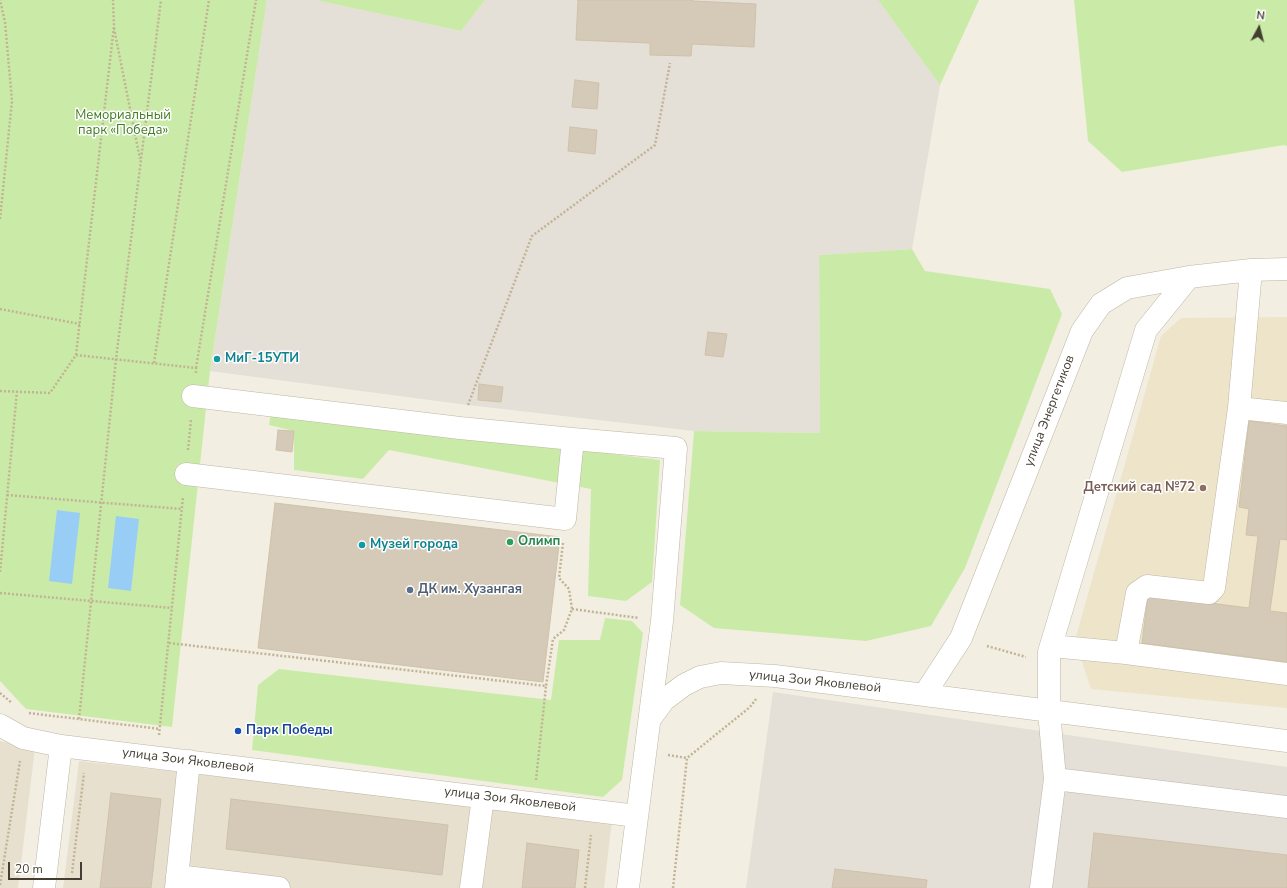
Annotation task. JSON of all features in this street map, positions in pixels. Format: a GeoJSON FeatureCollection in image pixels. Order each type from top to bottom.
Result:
{"type":"FeatureCollection","features":[{"type":"Feature","properties":{"kind":"street","name":"улица Энергетиков"},"geometry":{"type":"LineString","coordinates":[[924,695],[961,638],[1082,331],[1101,304],[1127,288],[1189,276],[1251,270],[1287,269]]}},
{"type":"Feature","properties":{"kind":"street"},"geometry":{"type":"LineString","coordinates":[[1126,653],[1137,593],[1147,586],[1209,593],[1214,588],[1239,408],[1251,270]]}},
{"type":"Feature","properties":{"kind":"street"},"geometry":{"type":"LineString","coordinates":[[1041,888],[1055,779],[1049,710],[1049,652],[1146,330],[1189,276]]}},
{"type":"Feature","properties":{"kind":"street"},"geometry":{"type":"LineString","coordinates":[[193,396],[460,428],[676,448],[662,621],[650,719]]}},
{"type":"Feature","properties":{"kind":"street"},"geometry":{"type":"LineString","coordinates":[[1239,408],[1287,413]]}},
{"type":"Feature","properties":{"kind":"street"},"geometry":{"type":"LineString","coordinates":[[186,474],[565,518],[573,439]]}},
{"type":"Feature","properties":{"kind":"street"},"geometry":{"type":"LineString","coordinates":[[1051,646],[1126,653],[1287,674]]}},
{"type":"Feature","properties":{"kind":"street","name":"улица Зои Яковлевой"},"geometry":{"type":"LineString","coordinates":[[0,725],[23,738],[61,746],[637,816],[650,719],[664,700],[684,685],[700,677],[721,673],[775,676],[1287,741]]}},
{"type":"Feature","properties":{"kind":"street"},"geometry":{"type":"LineString","coordinates":[[44,888],[61,746]]}},
{"type":"Feature","properties":{"kind":"street"},"geometry":{"type":"LineString","coordinates":[[189,761],[176,882],[279,888]]}},
{"type":"Feature","properties":{"kind":"street"},"geometry":{"type":"LineString","coordinates":[[1055,779],[1287,808]]}},
{"type":"Feature","properties":{"kind":"street"},"geometry":{"type":"LineString","coordinates":[[471,888],[483,797]]}},
{"type":"Feature","properties":{"kind":"street"},"geometry":{"type":"LineString","coordinates":[[628,888],[637,816]]}},
{"type":"Feature","properties":{"kind":"path"},"geometry":{"type":"LineString","coordinates":[[0,0],[5,22],[12,101],[0,219]]}},
{"type":"Feature","properties":{"kind":"path"},"geometry":{"type":"LineString","coordinates":[[0,390],[50,393],[76,355],[114,26],[113,0]]}},
{"type":"Feature","properties":{"kind":"path"},"geometry":{"type":"LineString","coordinates":[[79,719],[116,359],[161,0]]}},
{"type":"Feature","properties":{"kind":"path"},"geometry":{"type":"LineString","coordinates":[[154,363],[209,0]]}},
{"type":"Feature","properties":{"kind":"path"},"geometry":{"type":"LineString","coordinates":[[157,758],[196,368],[256,0]]}},
{"type":"Feature","properties":{"kind":"path"},"geometry":{"type":"LineString","coordinates":[[114,26],[141,162]]}},
{"type":"Feature","properties":{"kind":"path"},"geometry":{"type":"LineString","coordinates":[[460,428],[532,236],[655,145],[670,63]]}},
{"type":"Feature","properties":{"kind":"path"},"geometry":{"type":"LineString","coordinates":[[0,309],[80,324]]}},
{"type":"Feature","properties":{"kind":"path"},"geometry":{"type":"LineString","coordinates":[[76,355],[196,368]]}},
{"type":"Feature","properties":{"kind":"path"},"geometry":{"type":"LineString","coordinates":[[0,572],[17,391]]}},
{"type":"Feature","properties":{"kind":"path"},"geometry":{"type":"LineString","coordinates":[[8,495],[182,509]]}},
{"type":"Feature","properties":{"kind":"path"},"geometry":{"type":"LineString","coordinates":[[535,785],[553,639],[564,630],[572,609],[569,589],[560,578],[565,518]]}},
{"type":"Feature","properties":{"kind":"path"},"geometry":{"type":"LineString","coordinates":[[0,593],[172,608]]}},
{"type":"Feature","properties":{"kind":"path"},"geometry":{"type":"LineString","coordinates":[[572,609],[662,621]]}},
{"type":"Feature","properties":{"kind":"path"},"geometry":{"type":"LineString","coordinates":[[169,642],[546,686]]}},
{"type":"Feature","properties":{"kind":"path"},"geometry":{"type":"LineString","coordinates":[[673,888],[687,758],[750,707],[775,676]]}},
{"type":"Feature","properties":{"kind":"path"},"geometry":{"type":"LineString","coordinates":[[0,693],[16,707]]}},
{"type":"Feature","properties":{"kind":"path"},"geometry":{"type":"LineString","coordinates":[[22,712],[160,729]]}},
{"type":"Feature","properties":{"kind":"path"},"geometry":{"type":"LineString","coordinates":[[0,885],[20,768],[23,738]]}},
{"type":"Feature","properties":{"kind":"path"},"geometry":{"type":"LineString","coordinates":[[664,754],[687,758]]}},
{"type":"Feature","properties":{"kind":"path"},"geometry":{"type":"LineString","coordinates":[[71,880],[84,772]]}},
{"type":"Feature","properties":{"kind":"shaded area"},"geometry":{"type":"Polygon","coordinates":[[[267,0],[315,0],[461,31],[485,0],[878,0],[940,85],[912,249],[819,255],[820,433],[694,431],[468,405],[210,371],[267,0]]]}},
{"type":"Feature","properties":{"kind":"shaded area","name":"Детский сад №72"},"geometry":{"type":"Polygon","coordinates":[[[1287,317],[1287,708],[1091,689],[1075,640],[1161,336],[1181,318],[1287,317]]]}},
{"type":"Feature","properties":{"kind":"shaded area"},"geometry":{"type":"Polygon","coordinates":[[[773,692],[1287,767],[1287,888],[746,888],[773,692]]]}},
{"type":"Feature","properties":{"kind":"shaded area"},"geometry":{"type":"Polygon","coordinates":[[[0,741],[35,748],[18,888],[0,888],[0,741]]]}},
{"type":"Feature","properties":{"kind":"shaded area"},"geometry":{"type":"Polygon","coordinates":[[[79,761],[612,820],[604,888],[63,888],[79,761]]]}},
{"type":"Feature","properties":{"kind":"green space","name":"Мемориальный парк «Победа»"},"geometry":{"type":"Polygon","coordinates":[[[0,0],[267,0],[210,371],[172,727],[26,709],[0,681],[0,0]]]}},
{"type":"Feature","properties":{"kind":"green space"},"geometry":{"type":"Polygon","coordinates":[[[315,0],[485,0],[461,31],[315,0]]]}},
{"type":"Feature","properties":{"kind":"green space"},"geometry":{"type":"Polygon","coordinates":[[[878,0],[979,0],[940,85],[878,0]]]}},
{"type":"Feature","properties":{"kind":"green space"},"geometry":{"type":"Polygon","coordinates":[[[1074,0],[1287,0],[1287,146],[1284,145],[1122,172],[1088,141],[1074,0]]]}},
{"type":"Feature","properties":{"kind":"green space"},"geometry":{"type":"Polygon","coordinates":[[[912,249],[925,271],[1050,289],[1062,314],[965,568],[931,626],[866,641],[714,628],[680,605],[694,431],[820,433],[819,255],[912,249]]]}},
{"type":"Feature","properties":{"kind":"green space"},"geometry":{"type":"Polygon","coordinates":[[[271,411],[660,460],[652,582],[626,601],[588,596],[591,489],[389,450],[363,479],[294,470],[294,431],[269,425],[271,411]]]}},
{"type":"Feature","properties":{"kind":"green space"},"geometry":{"type":"Polygon","coordinates":[[[605,618],[632,621],[643,633],[622,780],[603,797],[252,750],[258,685],[279,669],[551,700],[559,640],[600,640],[605,618]]]}},
{"type":"Feature","properties":{"kind":"water"},"geometry":{"type":"Polygon","coordinates":[[[57,510],[80,513],[72,584],[49,581],[57,510]]]}},
{"type":"Feature","properties":{"kind":"water"},"geometry":{"type":"Polygon","coordinates":[[[116,516],[139,519],[131,591],[108,588],[116,516]]]}},
{"type":"Feature","properties":{"kind":"building"},"geometry":{"type":"Polygon","coordinates":[[[578,0],[693,0],[756,4],[754,47],[692,44],[691,56],[650,55],[650,43],[576,40],[578,0]]]}},
{"type":"Feature","properties":{"kind":"building"},"geometry":{"type":"Polygon","coordinates":[[[575,80],[599,83],[597,109],[572,107],[575,80]]]}},
{"type":"Feature","properties":{"kind":"building"},"geometry":{"type":"Polygon","coordinates":[[[570,127],[597,130],[595,154],[568,151],[570,127]]]}},
{"type":"Feature","properties":{"kind":"building"},"geometry":{"type":"Polygon","coordinates":[[[708,332],[727,334],[723,357],[705,355],[708,332]]]}},
{"type":"Feature","properties":{"kind":"building"},"geometry":{"type":"Polygon","coordinates":[[[479,384],[503,387],[501,402],[478,400],[479,384]]]}},
{"type":"Feature","properties":{"kind":"building"},"geometry":{"type":"Polygon","coordinates":[[[1249,421],[1287,426],[1287,540],[1280,539],[1270,611],[1287,613],[1287,662],[1142,643],[1148,595],[1249,608],[1258,536],[1246,535],[1249,509],[1239,507],[1249,421]]]}},
{"type":"Feature","properties":{"kind":"building"},"geometry":{"type":"Polygon","coordinates":[[[278,430],[294,431],[292,452],[276,450],[278,430]]]}},
{"type":"Feature","properties":{"kind":"building","name":"ДК им. Хузангая"},"geometry":{"type":"Polygon","coordinates":[[[275,503],[560,537],[543,682],[258,648],[275,503]]]}},
{"type":"Feature","properties":{"kind":"building"},"geometry":{"type":"Polygon","coordinates":[[[111,793],[161,799],[151,888],[100,888],[111,793]]]}},
{"type":"Feature","properties":{"kind":"building"},"geometry":{"type":"Polygon","coordinates":[[[231,799],[448,825],[442,875],[226,849],[231,799]]]}},
{"type":"Feature","properties":{"kind":"building"},"geometry":{"type":"Polygon","coordinates":[[[1094,833],[1287,855],[1287,888],[1088,888],[1094,833]]]}},
{"type":"Feature","properties":{"kind":"building"},"geometry":{"type":"Polygon","coordinates":[[[527,843],[579,850],[575,888],[522,888],[527,843]]]}},
{"type":"Feature","properties":{"kind":"building"},"geometry":{"type":"Polygon","coordinates":[[[835,869],[927,880],[926,888],[832,888],[835,869]]]}},
{"type":"Feature","properties":{"kind":"place","name":"МиГ-15УТИ"},"geometry":{"type":"Point","coordinates":[217,359]}},
{"type":"Feature","properties":{"kind":"place","name":"Детский сад №72"},"geometry":{"type":"Point","coordinates":[1203,488]}},
{"type":"Feature","properties":{"kind":"place","name":"Олимп"},"geometry":{"type":"Point","coordinates":[510,542]}},
{"type":"Feature","properties":{"kind":"place","name":"Музей города"},"geometry":{"type":"Point","coordinates":[362,545]}},
{"type":"Feature","properties":{"kind":"place","name":"ДК им. Хузангая"},"geometry":{"type":"Point","coordinates":[410,590]}},
{"type":"Feature","properties":{"kind":"place","name":"Парк Победы"},"geometry":{"type":"Point","coordinates":[238,731]}}]}
